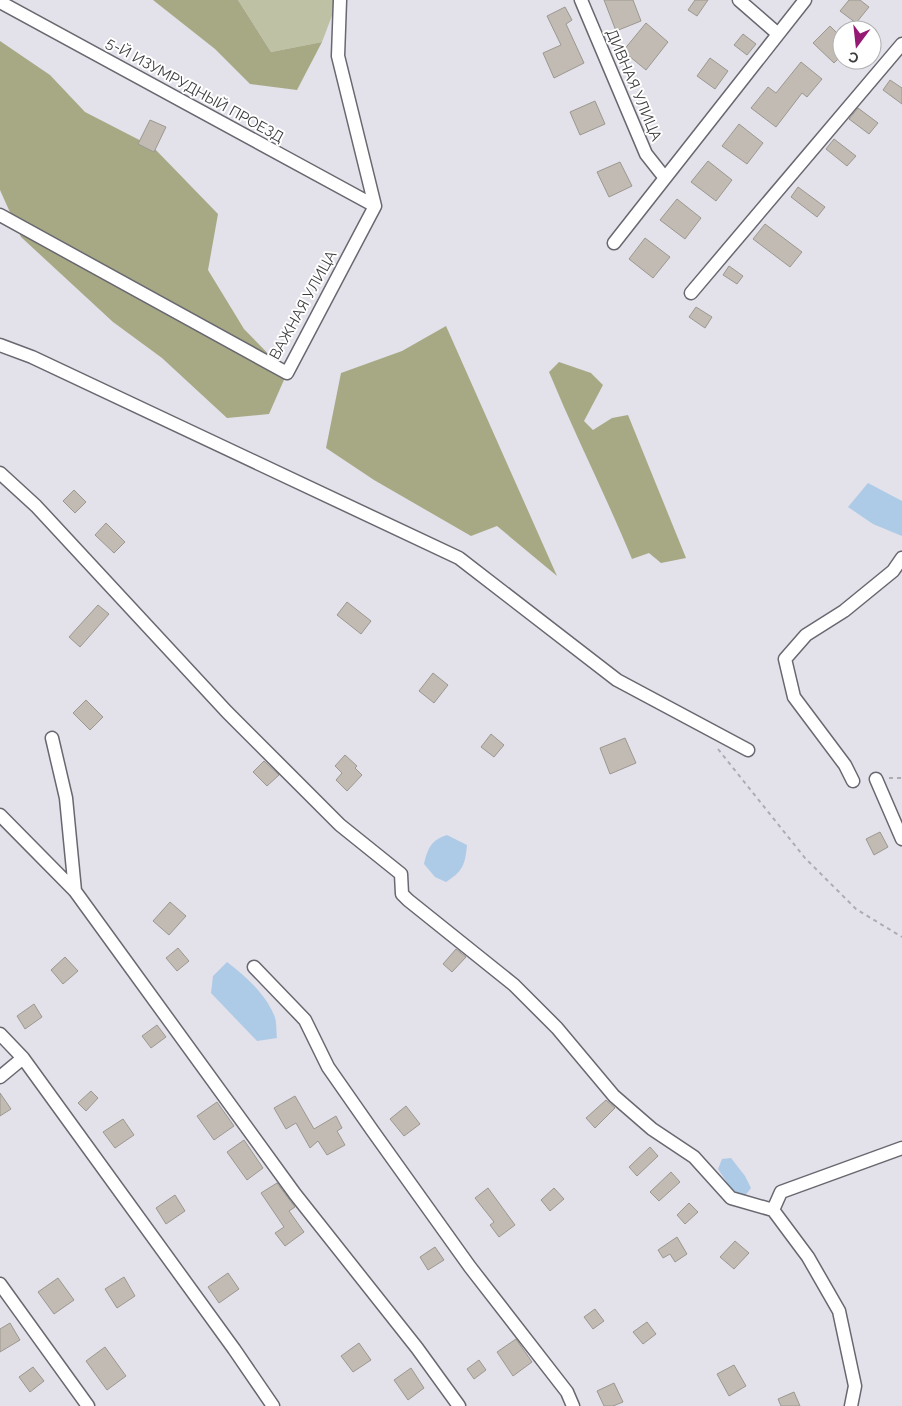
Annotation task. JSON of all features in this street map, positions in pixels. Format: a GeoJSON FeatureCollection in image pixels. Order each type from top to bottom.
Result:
{"type":"FeatureCollection","features":[{"type":"Feature","properties":{"kind":"street"},"geometry":{"type":"LineString","coordinates":[[340,0],[338,56],[375,206]]}},
{"type":"Feature","properties":{"kind":"street","name":"ДИВНАЯ УЛИЦА"},"geometry":{"type":"LineString","coordinates":[[581,0],[646,154],[665,178]]}},
{"type":"Feature","properties":{"kind":"street"},"geometry":{"type":"LineString","coordinates":[[739,0],[778,34]]}},
{"type":"Feature","properties":{"kind":"street"},"geometry":{"type":"LineString","coordinates":[[614,243],[805,0]]}},
{"type":"Feature","properties":{"kind":"street","name":"5-Й ИЗУМРУДНЫЙ ПРОЕЗД"},"geometry":{"type":"LineString","coordinates":[[0,2],[375,206]]}},
{"type":"Feature","properties":{"kind":"street"},"geometry":{"type":"LineString","coordinates":[[691,293],[902,44]]}},
{"type":"Feature","properties":{"kind":"street","name":"ВАЖНАЯ УЛИЦА"},"geometry":{"type":"LineString","coordinates":[[0,215],[287,372],[375,206]]}},
{"type":"Feature","properties":{"kind":"street"},"geometry":{"type":"LineString","coordinates":[[0,345],[32,357],[459,558],[617,680],[748,750]]}},
{"type":"Feature","properties":{"kind":"street"},"geometry":{"type":"LineString","coordinates":[[0,473],[36,506],[227,712],[340,825],[401,874],[402,894],[408,900],[514,985],[557,1028],[614,1096],[652,1129],[694,1157],[731,1198],[773,1210],[808,1257],[839,1311],[855,1386],[851,1406]]}},
{"type":"Feature","properties":{"kind":"street"},"geometry":{"type":"LineString","coordinates":[[853,781],[845,765],[794,697],[785,659],[806,635],[844,612],[893,571],[902,558]]}},
{"type":"Feature","properties":{"kind":"street"},"geometry":{"type":"LineString","coordinates":[[52,738],[66,798],[75,891]]}},
{"type":"Feature","properties":{"kind":"street"},"geometry":{"type":"LineString","coordinates":[[876,779],[902,839]]}},
{"type":"Feature","properties":{"kind":"street"},"geometry":{"type":"LineString","coordinates":[[0,815],[75,891],[295,1194],[417,1348],[459,1406]]}},
{"type":"Feature","properties":{"kind":"street"},"geometry":{"type":"LineString","coordinates":[[254,967],[304,1020],[328,1067],[470,1267],[567,1392],[573,1406]]}},
{"type":"Feature","properties":{"kind":"street"},"geometry":{"type":"LineString","coordinates":[[0,1034],[24,1058],[273,1406]]}},
{"type":"Feature","properties":{"kind":"street"},"geometry":{"type":"LineString","coordinates":[[0,1076],[24,1058]]}},
{"type":"Feature","properties":{"kind":"street"},"geometry":{"type":"LineString","coordinates":[[773,1210],[781,1192],[902,1148]]}},
{"type":"Feature","properties":{"kind":"street"},"geometry":{"type":"LineString","coordinates":[[0,1284],[88,1406]]}},
{"type":"Feature","properties":{"kind":"path"},"geometry":{"type":"LineString","coordinates":[[716,746],[805,858],[856,909],[902,937]]}},
{"type":"Feature","properties":{"kind":"green space"},"geometry":{"type":"Polygon","coordinates":[[[153,0],[238,0],[271,52],[322,42],[297,90],[250,84],[215,49],[153,0]]]}},
{"type":"Feature","properties":{"kind":"green space"},"geometry":{"type":"Polygon","coordinates":[[[238,0],[338,0],[322,42],[271,52],[238,0]]]}},
{"type":"Feature","properties":{"kind":"green space"},"geometry":{"type":"Polygon","coordinates":[[[0,41],[50,75],[85,112],[153,147],[218,214],[208,270],[244,329],[287,373],[269,414],[227,418],[162,358],[113,322],[21,237],[0,190],[0,41]]]}},
{"type":"Feature","properties":{"kind":"green space"},"geometry":{"type":"Polygon","coordinates":[[[446,326],[557,576],[497,526],[471,536],[374,480],[326,448],[341,373],[402,351],[446,326]]]}},
{"type":"Feature","properties":{"kind":"green space"},"geometry":{"type":"Polygon","coordinates":[[[559,362],[591,373],[603,385],[584,421],[593,430],[612,418],[628,415],[686,558],[661,563],[649,553],[632,559],[549,372],[559,362]]]}},
{"type":"Feature","properties":{"kind":"water"},"geometry":{"type":"Polygon","coordinates":[[[868,483],[902,501],[902,536],[873,524],[848,507],[868,483]]]}},
{"type":"Feature","properties":{"kind":"water"},"geometry":{"type":"Polygon","coordinates":[[[447,835],[467,845],[460,871],[446,882],[435,877],[424,864],[431,845],[437,839],[447,835]]]}},
{"type":"Feature","properties":{"kind":"water"},"geometry":{"type":"Polygon","coordinates":[[[227,962],[247,979],[265,999],[275,1017],[277,1038],[257,1041],[211,993],[213,976],[227,962]]]}},
{"type":"Feature","properties":{"kind":"water"},"geometry":{"type":"Polygon","coordinates":[[[731,1158],[745,1176],[751,1188],[744,1197],[732,1190],[718,1169],[722,1159],[731,1158]]]}},
{"type":"Feature","properties":{"kind":"building"},"geometry":{"type":"Polygon","coordinates":[[[604,0],[633,0],[641,21],[616,31],[604,0]]]}},
{"type":"Feature","properties":{"kind":"building"},"geometry":{"type":"Polygon","coordinates":[[[695,0],[708,0],[697,16],[688,10],[695,0]]]}},
{"type":"Feature","properties":{"kind":"building"},"geometry":{"type":"Polygon","coordinates":[[[849,0],[860,0],[869,7],[858,20],[852,20],[840,11],[849,0]]]}},
{"type":"Feature","properties":{"kind":"building"},"geometry":{"type":"Polygon","coordinates":[[[565,7],[572,20],[566,24],[584,63],[554,78],[543,53],[561,45],[547,16],[565,7]]]}},
{"type":"Feature","properties":{"kind":"building"},"geometry":{"type":"Polygon","coordinates":[[[646,23],[668,42],[646,70],[623,51],[646,23]]]}},
{"type":"Feature","properties":{"kind":"building"},"geometry":{"type":"Polygon","coordinates":[[[830,26],[832,28],[832,61],[813,43],[830,26]]]}},
{"type":"Feature","properties":{"kind":"building"},"geometry":{"type":"Polygon","coordinates":[[[743,34],[756,44],[747,55],[734,45],[743,34]]]}},
{"type":"Feature","properties":{"kind":"building"},"geometry":{"type":"Polygon","coordinates":[[[710,58],[728,71],[715,89],[697,76],[710,58]]]}},
{"type":"Feature","properties":{"kind":"building"},"geometry":{"type":"Polygon","coordinates":[[[801,62],[822,79],[807,97],[802,93],[776,127],[751,108],[768,87],[776,93],[801,62]]]}},
{"type":"Feature","properties":{"kind":"building"},"geometry":{"type":"Polygon","coordinates":[[[890,80],[902,88],[902,104],[883,90],[890,80]]]}},
{"type":"Feature","properties":{"kind":"building"},"geometry":{"type":"Polygon","coordinates":[[[595,101],[605,124],[580,135],[570,112],[595,101]]]}},
{"type":"Feature","properties":{"kind":"building"},"geometry":{"type":"Polygon","coordinates":[[[858,108],[878,123],[869,134],[849,119],[858,108]]]}},
{"type":"Feature","properties":{"kind":"building"},"geometry":{"type":"Polygon","coordinates":[[[150,120],[166,127],[154,152],[138,144],[150,120]]]}},
{"type":"Feature","properties":{"kind":"building"},"geometry":{"type":"Polygon","coordinates":[[[739,124],[763,143],[747,164],[722,146],[739,124]]]}},
{"type":"Feature","properties":{"kind":"building"},"geometry":{"type":"Polygon","coordinates":[[[834,139],[856,156],[847,166],[826,149],[834,139]]]}},
{"type":"Feature","properties":{"kind":"building"},"geometry":{"type":"Polygon","coordinates":[[[708,161],[732,180],[716,201],[691,182],[708,161]]]}},
{"type":"Feature","properties":{"kind":"building"},"geometry":{"type":"Polygon","coordinates":[[[620,162],[632,186],[609,197],[597,172],[620,162]]]}},
{"type":"Feature","properties":{"kind":"building"},"geometry":{"type":"Polygon","coordinates":[[[798,187],[825,207],[817,217],[791,197],[798,187]]]}},
{"type":"Feature","properties":{"kind":"building"},"geometry":{"type":"Polygon","coordinates":[[[677,199],[701,218],[685,239],[660,220],[677,199]]]}},
{"type":"Feature","properties":{"kind":"building"},"geometry":{"type":"Polygon","coordinates":[[[765,224],[802,252],[790,267],[753,239],[765,224]]]}},
{"type":"Feature","properties":{"kind":"building"},"geometry":{"type":"Polygon","coordinates":[[[645,238],[670,257],[653,278],[629,259],[645,238]]]}},
{"type":"Feature","properties":{"kind":"building"},"geometry":{"type":"Polygon","coordinates":[[[729,266],[743,276],[737,284],[723,275],[729,266]]]}},
{"type":"Feature","properties":{"kind":"building"},"geometry":{"type":"Polygon","coordinates":[[[696,307],[712,317],[705,328],[689,317],[696,307]]]}},
{"type":"Feature","properties":{"kind":"building"},"geometry":{"type":"Polygon","coordinates":[[[74,490],[86,502],[75,513],[63,501],[74,490]]]}},
{"type":"Feature","properties":{"kind":"building"},"geometry":{"type":"Polygon","coordinates":[[[106,523],[125,542],[114,553],[95,535],[106,523]]]}},
{"type":"Feature","properties":{"kind":"building"},"geometry":{"type":"Polygon","coordinates":[[[347,602],[371,621],[361,634],[337,615],[347,602]]]}},
{"type":"Feature","properties":{"kind":"building"},"geometry":{"type":"Polygon","coordinates":[[[98,605],[109,614],[80,647],[69,637],[98,605]]]}},
{"type":"Feature","properties":{"kind":"building"},"geometry":{"type":"Polygon","coordinates":[[[433,673],[448,685],[434,703],[419,691],[433,673]]]}},
{"type":"Feature","properties":{"kind":"building"},"geometry":{"type":"Polygon","coordinates":[[[86,700],[103,717],[90,730],[73,713],[86,700]]]}},
{"type":"Feature","properties":{"kind":"building"},"geometry":{"type":"Polygon","coordinates":[[[491,734],[504,745],[494,757],[481,747],[491,734]]]}},
{"type":"Feature","properties":{"kind":"building"},"geometry":{"type":"Polygon","coordinates":[[[625,738],[636,763],[610,774],[600,748],[625,738]]]}},
{"type":"Feature","properties":{"kind":"building"},"geometry":{"type":"Polygon","coordinates":[[[345,755],[357,766],[355,768],[362,775],[347,791],[336,780],[342,773],[335,766],[345,755]]]}},
{"type":"Feature","properties":{"kind":"building"},"geometry":{"type":"Polygon","coordinates":[[[264,761],[279,775],[267,786],[253,772],[264,761]]]}},
{"type":"Feature","properties":{"kind":"building"},"geometry":{"type":"Polygon","coordinates":[[[880,832],[888,847],[874,855],[866,839],[880,832]]]}},
{"type":"Feature","properties":{"kind":"building"},"geometry":{"type":"Polygon","coordinates":[[[170,902],[186,916],[169,935],[153,921],[170,902]]]}},
{"type":"Feature","properties":{"kind":"building"},"geometry":{"type":"Polygon","coordinates":[[[178,948],[189,961],[177,971],[166,958],[178,948]]]}},
{"type":"Feature","properties":{"kind":"building"},"geometry":{"type":"Polygon","coordinates":[[[456,949],[466,957],[452,972],[443,964],[456,949]]]}},
{"type":"Feature","properties":{"kind":"building"},"geometry":{"type":"Polygon","coordinates":[[[65,957],[78,971],[63,984],[51,970],[65,957]]]}},
{"type":"Feature","properties":{"kind":"building"},"geometry":{"type":"Polygon","coordinates":[[[34,1004],[42,1017],[25,1029],[17,1016],[34,1004]]]}},
{"type":"Feature","properties":{"kind":"building"},"geometry":{"type":"Polygon","coordinates":[[[157,1025],[166,1037],[151,1048],[142,1036],[157,1025]]]}},
{"type":"Feature","properties":{"kind":"building"},"geometry":{"type":"Polygon","coordinates":[[[91,1091],[98,1098],[86,1111],[78,1103],[91,1091]]]}},
{"type":"Feature","properties":{"kind":"building"},"geometry":{"type":"Polygon","coordinates":[[[0,1093],[11,1109],[0,1116],[0,1093]]]}},
{"type":"Feature","properties":{"kind":"building"},"geometry":{"type":"Polygon","coordinates":[[[295,1096],[314,1129],[336,1116],[342,1128],[337,1131],[345,1145],[327,1155],[318,1141],[310,1148],[296,1123],[286,1129],[274,1108],[295,1096]]]}},
{"type":"Feature","properties":{"kind":"building"},"geometry":{"type":"Polygon","coordinates":[[[606,1100],[615,1108],[595,1128],[586,1118],[606,1100]]]}},
{"type":"Feature","properties":{"kind":"building"},"geometry":{"type":"Polygon","coordinates":[[[217,1102],[234,1126],[214,1140],[197,1116],[217,1102]]]}},
{"type":"Feature","properties":{"kind":"building"},"geometry":{"type":"Polygon","coordinates":[[[406,1106],[420,1124],[404,1136],[390,1119],[406,1106]]]}},
{"type":"Feature","properties":{"kind":"building"},"geometry":{"type":"Polygon","coordinates":[[[123,1119],[134,1135],[115,1148],[103,1132],[123,1119]]]}},
{"type":"Feature","properties":{"kind":"building"},"geometry":{"type":"Polygon","coordinates":[[[244,1140],[263,1168],[247,1180],[227,1152],[244,1140]]]}},
{"type":"Feature","properties":{"kind":"building"},"geometry":{"type":"Polygon","coordinates":[[[650,1147],[658,1156],[637,1176],[629,1167],[650,1147]]]}},
{"type":"Feature","properties":{"kind":"building"},"geometry":{"type":"Polygon","coordinates":[[[671,1172],[680,1182],[659,1201],[650,1192],[671,1172]]]}},
{"type":"Feature","properties":{"kind":"building"},"geometry":{"type":"Polygon","coordinates":[[[277,1183],[295,1207],[289,1211],[304,1232],[285,1246],[275,1233],[284,1227],[261,1193],[277,1183]]]}},
{"type":"Feature","properties":{"kind":"building"},"geometry":{"type":"Polygon","coordinates":[[[488,1188],[515,1225],[499,1237],[490,1225],[494,1222],[475,1198],[488,1188]]]}},
{"type":"Feature","properties":{"kind":"building"},"geometry":{"type":"Polygon","coordinates":[[[554,1188],[564,1199],[550,1211],[541,1200],[554,1188]]]}},
{"type":"Feature","properties":{"kind":"building"},"geometry":{"type":"Polygon","coordinates":[[[175,1195],[185,1211],[166,1224],[156,1208],[175,1195]]]}},
{"type":"Feature","properties":{"kind":"building"},"geometry":{"type":"Polygon","coordinates":[[[689,1203],[698,1212],[685,1224],[677,1215],[689,1203]]]}},
{"type":"Feature","properties":{"kind":"building"},"geometry":{"type":"Polygon","coordinates":[[[677,1237],[687,1254],[675,1262],[670,1254],[663,1258],[658,1250],[677,1237]]]}},
{"type":"Feature","properties":{"kind":"building"},"geometry":{"type":"Polygon","coordinates":[[[735,1241],[749,1253],[734,1269],[720,1257],[735,1241]]]}},
{"type":"Feature","properties":{"kind":"building"},"geometry":{"type":"Polygon","coordinates":[[[435,1247],[444,1260],[428,1270],[420,1257],[435,1247]]]}},
{"type":"Feature","properties":{"kind":"building"},"geometry":{"type":"Polygon","coordinates":[[[228,1273],[239,1289],[219,1303],[208,1287],[228,1273]]]}},
{"type":"Feature","properties":{"kind":"building"},"geometry":{"type":"Polygon","coordinates":[[[124,1277],[135,1296],[117,1308],[105,1289],[124,1277]]]}},
{"type":"Feature","properties":{"kind":"building"},"geometry":{"type":"Polygon","coordinates":[[[58,1278],[74,1300],[54,1314],[38,1292],[58,1278]]]}},
{"type":"Feature","properties":{"kind":"building"},"geometry":{"type":"Polygon","coordinates":[[[595,1309],[604,1321],[593,1329],[584,1317],[595,1309]]]}},
{"type":"Feature","properties":{"kind":"building"},"geometry":{"type":"Polygon","coordinates":[[[647,1322],[656,1334],[643,1344],[633,1332],[647,1322]]]}},
{"type":"Feature","properties":{"kind":"building"},"geometry":{"type":"Polygon","coordinates":[[[10,1323],[20,1340],[0,1352],[0,1329],[10,1323]]]}},
{"type":"Feature","properties":{"kind":"building"},"geometry":{"type":"Polygon","coordinates":[[[516,1339],[532,1362],[513,1376],[497,1352],[516,1339]]]}},
{"type":"Feature","properties":{"kind":"building"},"geometry":{"type":"Polygon","coordinates":[[[359,1343],[371,1360],[353,1372],[341,1356],[359,1343]]]}},
{"type":"Feature","properties":{"kind":"building"},"geometry":{"type":"Polygon","coordinates":[[[105,1347],[126,1376],[107,1390],[86,1361],[105,1347]]]}},
{"type":"Feature","properties":{"kind":"building"},"geometry":{"type":"Polygon","coordinates":[[[479,1360],[486,1370],[474,1379],[467,1369],[479,1360]]]}},
{"type":"Feature","properties":{"kind":"building"},"geometry":{"type":"Polygon","coordinates":[[[734,1365],[746,1386],[729,1396],[717,1374],[734,1365]]]}},
{"type":"Feature","properties":{"kind":"building"},"geometry":{"type":"Polygon","coordinates":[[[33,1367],[44,1381],[30,1392],[19,1377],[33,1367]]]}},
{"type":"Feature","properties":{"kind":"building"},"geometry":{"type":"Polygon","coordinates":[[[411,1368],[424,1388],[408,1400],[394,1380],[411,1368]]]}},
{"type":"Feature","properties":{"kind":"building"},"geometry":{"type":"Polygon","coordinates":[[[614,1383],[623,1402],[613,1406],[604,1406],[597,1391],[614,1383]]]}},
{"type":"Feature","properties":{"kind":"building"},"geometry":{"type":"Polygon","coordinates":[[[794,1392],[800,1406],[781,1406],[778,1399],[794,1392]]]}}]}
